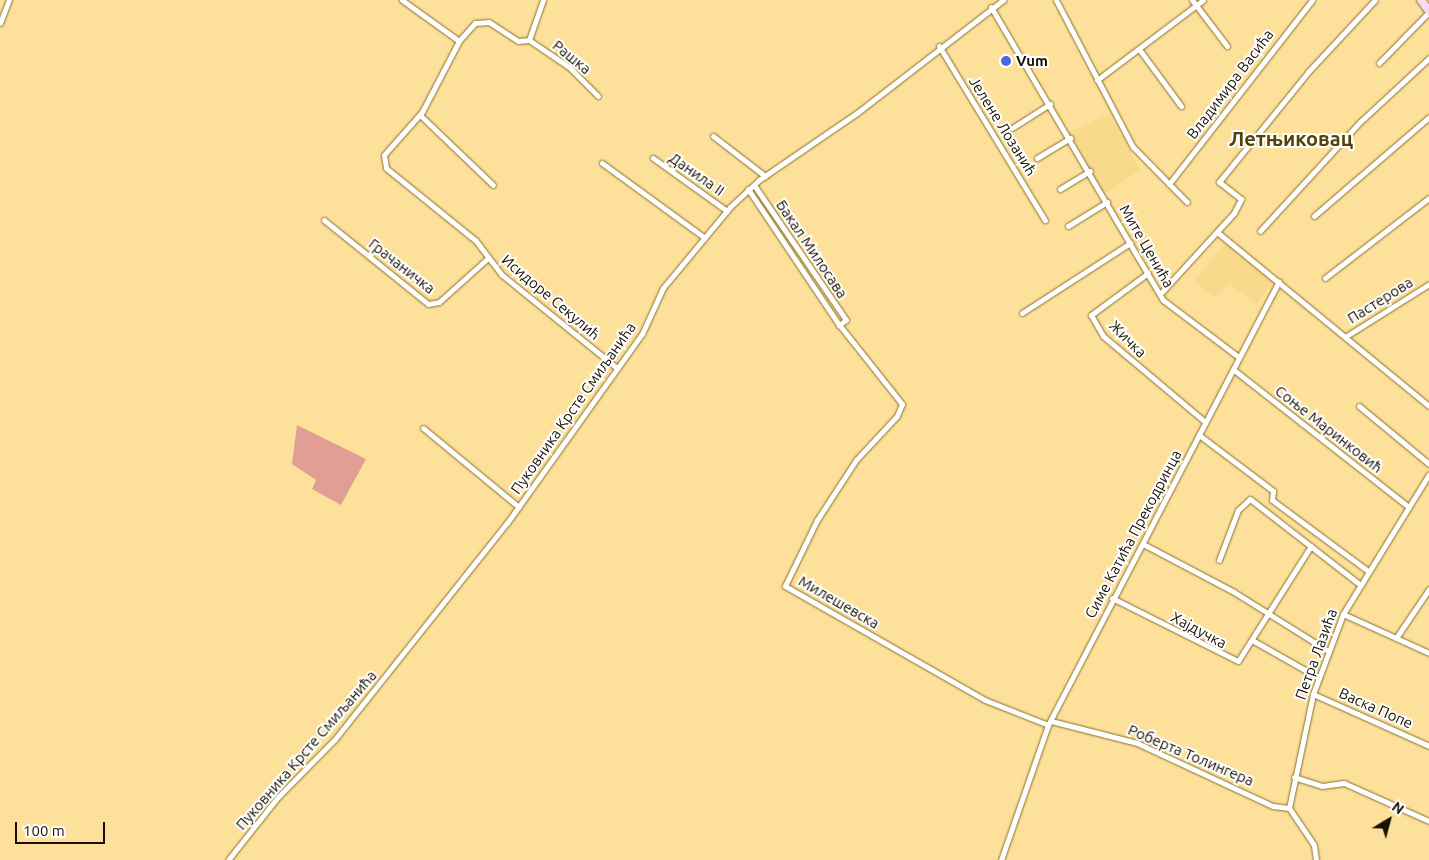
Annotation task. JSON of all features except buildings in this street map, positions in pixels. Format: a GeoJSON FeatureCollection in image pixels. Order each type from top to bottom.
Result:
{"type":"FeatureCollection","features":[{"type":"Feature","properties":{"kind":"street"},"geometry":{"type":"LineString","coordinates":[[0,23],[10,0]]}},
{"type":"Feature","properties":{"kind":"street"},"geometry":{"type":"LineString","coordinates":[[402,0],[459,41]]}},
{"type":"Feature","properties":{"kind":"street"},"geometry":{"type":"LineString","coordinates":[[529,40],[543,0]]}},
{"type":"Feature","properties":{"kind":"street","name":"Пуковника Крсте Смиљанића"},"geometry":{"type":"LineString","coordinates":[[228,860],[278,797],[335,740],[519,507],[645,329],[663,288],[727,211],[748,189],[764,176],[857,113],[939,46],[1002,0]]}},
{"type":"Feature","properties":{"kind":"street"},"geometry":{"type":"LineString","coordinates":[[1056,0],[1133,148],[1186,202]]}},
{"type":"Feature","properties":{"kind":"street"},"geometry":{"type":"LineString","coordinates":[[1192,0],[1227,46]]}},
{"type":"Feature","properties":{"kind":"street"},"geometry":{"type":"LineString","coordinates":[[1097,80],[1203,0]]}},
{"type":"Feature","properties":{"kind":"street","name":"Владимира Васића"},"geometry":{"type":"LineString","coordinates":[[1169,184],[1312,0]]}},
{"type":"Feature","properties":{"kind":"street"},"geometry":{"type":"LineString","coordinates":[[1160,294],[1218,232],[1241,199],[1219,182],[1308,72],[1375,0]]}},
{"type":"Feature","properties":{"kind":"street"},"geometry":{"type":"LineString","coordinates":[[1379,63],[1429,11],[1421,0]]}},
{"type":"Feature","properties":{"kind":"street","name":"Мите Ценића"},"geometry":{"type":"LineString","coordinates":[[991,7],[1050,104],[1160,294],[1237,356]]}},
{"type":"Feature","properties":{"kind":"street","name":"Исидоре Секулић"},"geometry":{"type":"LineString","coordinates":[[529,40],[518,41],[489,22],[476,23],[459,41],[420,115],[384,156],[386,168],[476,241],[487,259],[617,368]]}},
{"type":"Feature","properties":{"kind":"street","name":"Рашка"},"geometry":{"type":"LineString","coordinates":[[529,40],[569,67],[598,96]]}},
{"type":"Feature","properties":{"kind":"street","name":"Јелене Лозанић"},"geometry":{"type":"LineString","coordinates":[[939,46],[1045,220]]}},
{"type":"Feature","properties":{"kind":"street"},"geometry":{"type":"LineString","coordinates":[[1139,49],[1181,106]]}},
{"type":"Feature","properties":{"kind":"street"},"geometry":{"type":"LineString","coordinates":[[1260,231],[1360,122],[1429,58]]}},
{"type":"Feature","properties":{"kind":"street"},"geometry":{"type":"LineString","coordinates":[[1012,128],[1050,104]]}},
{"type":"Feature","properties":{"kind":"street"},"geometry":{"type":"LineString","coordinates":[[420,115],[493,185]]}},
{"type":"Feature","properties":{"kind":"street"},"geometry":{"type":"LineString","coordinates":[[1314,216],[1429,117]]}},
{"type":"Feature","properties":{"kind":"street"},"geometry":{"type":"LineString","coordinates":[[713,136],[764,176]]}},
{"type":"Feature","properties":{"kind":"street"},"geometry":{"type":"LineString","coordinates":[[1037,158],[1070,138]]}},
{"type":"Feature","properties":{"kind":"street","name":"Данила II"},"geometry":{"type":"LineString","coordinates":[[653,158],[727,211]]}},
{"type":"Feature","properties":{"kind":"street"},"geometry":{"type":"LineString","coordinates":[[602,162],[705,238]]}},
{"type":"Feature","properties":{"kind":"street"},"geometry":{"type":"LineString","coordinates":[[1060,189],[1090,172]]}},
{"type":"Feature","properties":{"kind":"street","name":"Бакал Милосава"},"geometry":{"type":"LineString","coordinates":[[754,184],[846,320],[839,325]]}},
{"type":"Feature","properties":{"kind":"street","name":"Бакал Милосава"},"geometry":{"type":"LineString","coordinates":[[748,189],[839,325],[902,404]]}},
{"type":"Feature","properties":{"kind":"street"},"geometry":{"type":"LineString","coordinates":[[1325,278],[1429,198]]}},
{"type":"Feature","properties":{"kind":"street","name":"Мите Ценића"},"geometry":{"type":"LineString","coordinates":[[1068,226],[1107,202]]}},
{"type":"Feature","properties":{"kind":"street","name":"Грачаничка"},"geometry":{"type":"LineString","coordinates":[[324,220],[428,304],[439,302],[487,259]]}},
{"type":"Feature","properties":{"kind":"street"},"geometry":{"type":"LineString","coordinates":[[1218,232],[1429,406]]}},
{"type":"Feature","properties":{"kind":"street"},"geometry":{"type":"LineString","coordinates":[[1022,312],[1130,243]]}},
{"type":"Feature","properties":{"kind":"street","name":"Жичка"},"geometry":{"type":"LineString","coordinates":[[1148,273],[1091,314],[1103,336],[1205,422]]}},
{"type":"Feature","properties":{"kind":"street","name":"Симе Катића Прекодринца"},"geometry":{"type":"LineString","coordinates":[[1049,723],[1112,598],[1143,544],[1205,422],[1234,370],[1237,356],[1279,281]]}},
{"type":"Feature","properties":{"kind":"street","name":"Пастерова"},"geometry":{"type":"LineString","coordinates":[[1345,337],[1429,284]]}},
{"type":"Feature","properties":{"kind":"street","name":"Соње Маринковић"},"geometry":{"type":"LineString","coordinates":[[1234,370],[1409,507]]}},
{"type":"Feature","properties":{"kind":"street","name":"Милешевска"},"geometry":{"type":"LineString","coordinates":[[902,404],[897,416],[856,460],[817,520],[785,586],[985,700],[1049,723]]}},
{"type":"Feature","properties":{"kind":"street"},"geometry":{"type":"LineString","coordinates":[[1359,406],[1429,464]]}},
{"type":"Feature","properties":{"kind":"street"},"geometry":{"type":"LineString","coordinates":[[423,428],[519,507]]}},
{"type":"Feature","properties":{"kind":"street"},"geometry":{"type":"LineString","coordinates":[[1199,435],[1273,491],[1272,500],[1368,572]]}},
{"type":"Feature","properties":{"kind":"street","name":"Петра Лазића"},"geometry":{"type":"LineString","coordinates":[[1289,808],[1313,694],[1343,614],[1429,474]]}},
{"type":"Feature","properties":{"kind":"street"},"geometry":{"type":"LineString","coordinates":[[1219,560],[1238,510],[1250,499],[1360,584]]}},
{"type":"Feature","properties":{"kind":"street"},"geometry":{"type":"LineString","coordinates":[[1143,544],[1267,612],[1328,650]]}},
{"type":"Feature","properties":{"kind":"street"},"geometry":{"type":"LineString","coordinates":[[1310,546],[1267,612],[1252,640],[1319,678]]}},
{"type":"Feature","properties":{"kind":"street"},"geometry":{"type":"LineString","coordinates":[[1396,638],[1429,589]]}},
{"type":"Feature","properties":{"kind":"street","name":"Хајдучка"},"geometry":{"type":"LineString","coordinates":[[1112,598],[1232,660],[1240,660],[1252,640]]}},
{"type":"Feature","properties":{"kind":"street"},"geometry":{"type":"LineString","coordinates":[[1343,614],[1429,653]]}},
{"type":"Feature","properties":{"kind":"street","name":"Васка Попе"},"geometry":{"type":"LineString","coordinates":[[1313,694],[1429,746]]}},
{"type":"Feature","properties":{"kind":"street"},"geometry":{"type":"LineString","coordinates":[[1001,860],[1049,723]]}},
{"type":"Feature","properties":{"kind":"street","name":"Роберта Толингера"},"geometry":{"type":"LineString","coordinates":[[1049,723],[1137,743],[1273,806],[1289,808]]}},
{"type":"Feature","properties":{"kind":"street"},"geometry":{"type":"LineString","coordinates":[[1294,777],[1322,786],[1344,783],[1429,821]]}},
{"type":"Feature","properties":{"kind":"street"},"geometry":{"type":"LineString","coordinates":[[1289,808],[1316,858]]}},
{"type":"Feature","properties":{"kind":"shaded area"},"geometry":{"type":"Polygon","coordinates":[[[1109,114],[1140,170],[1104,194],[1067,133],[1109,114]]]}},
{"type":"Feature","properties":{"kind":"shaded area"},"geometry":{"type":"Polygon","coordinates":[[[1226,243],[1273,280],[1257,305],[1229,283],[1215,298],[1194,280],[1226,243]]]}},
{"type":"Feature","properties":{"kind":"shaded area"},"geometry":{"type":"Polygon","coordinates":[[[297,425],[366,459],[341,505],[312,489],[316,480],[292,464],[297,425]]]}},
{"type":"Feature","properties":{"kind":"place","name":"Vum"},"geometry":{"type":"Point","coordinates":[1006,61]}},
{"type":"Feature","properties":{"kind":"district","name":"Летњиковац"},"geometry":{"type":"Point","coordinates":[1291,138]}}]}
